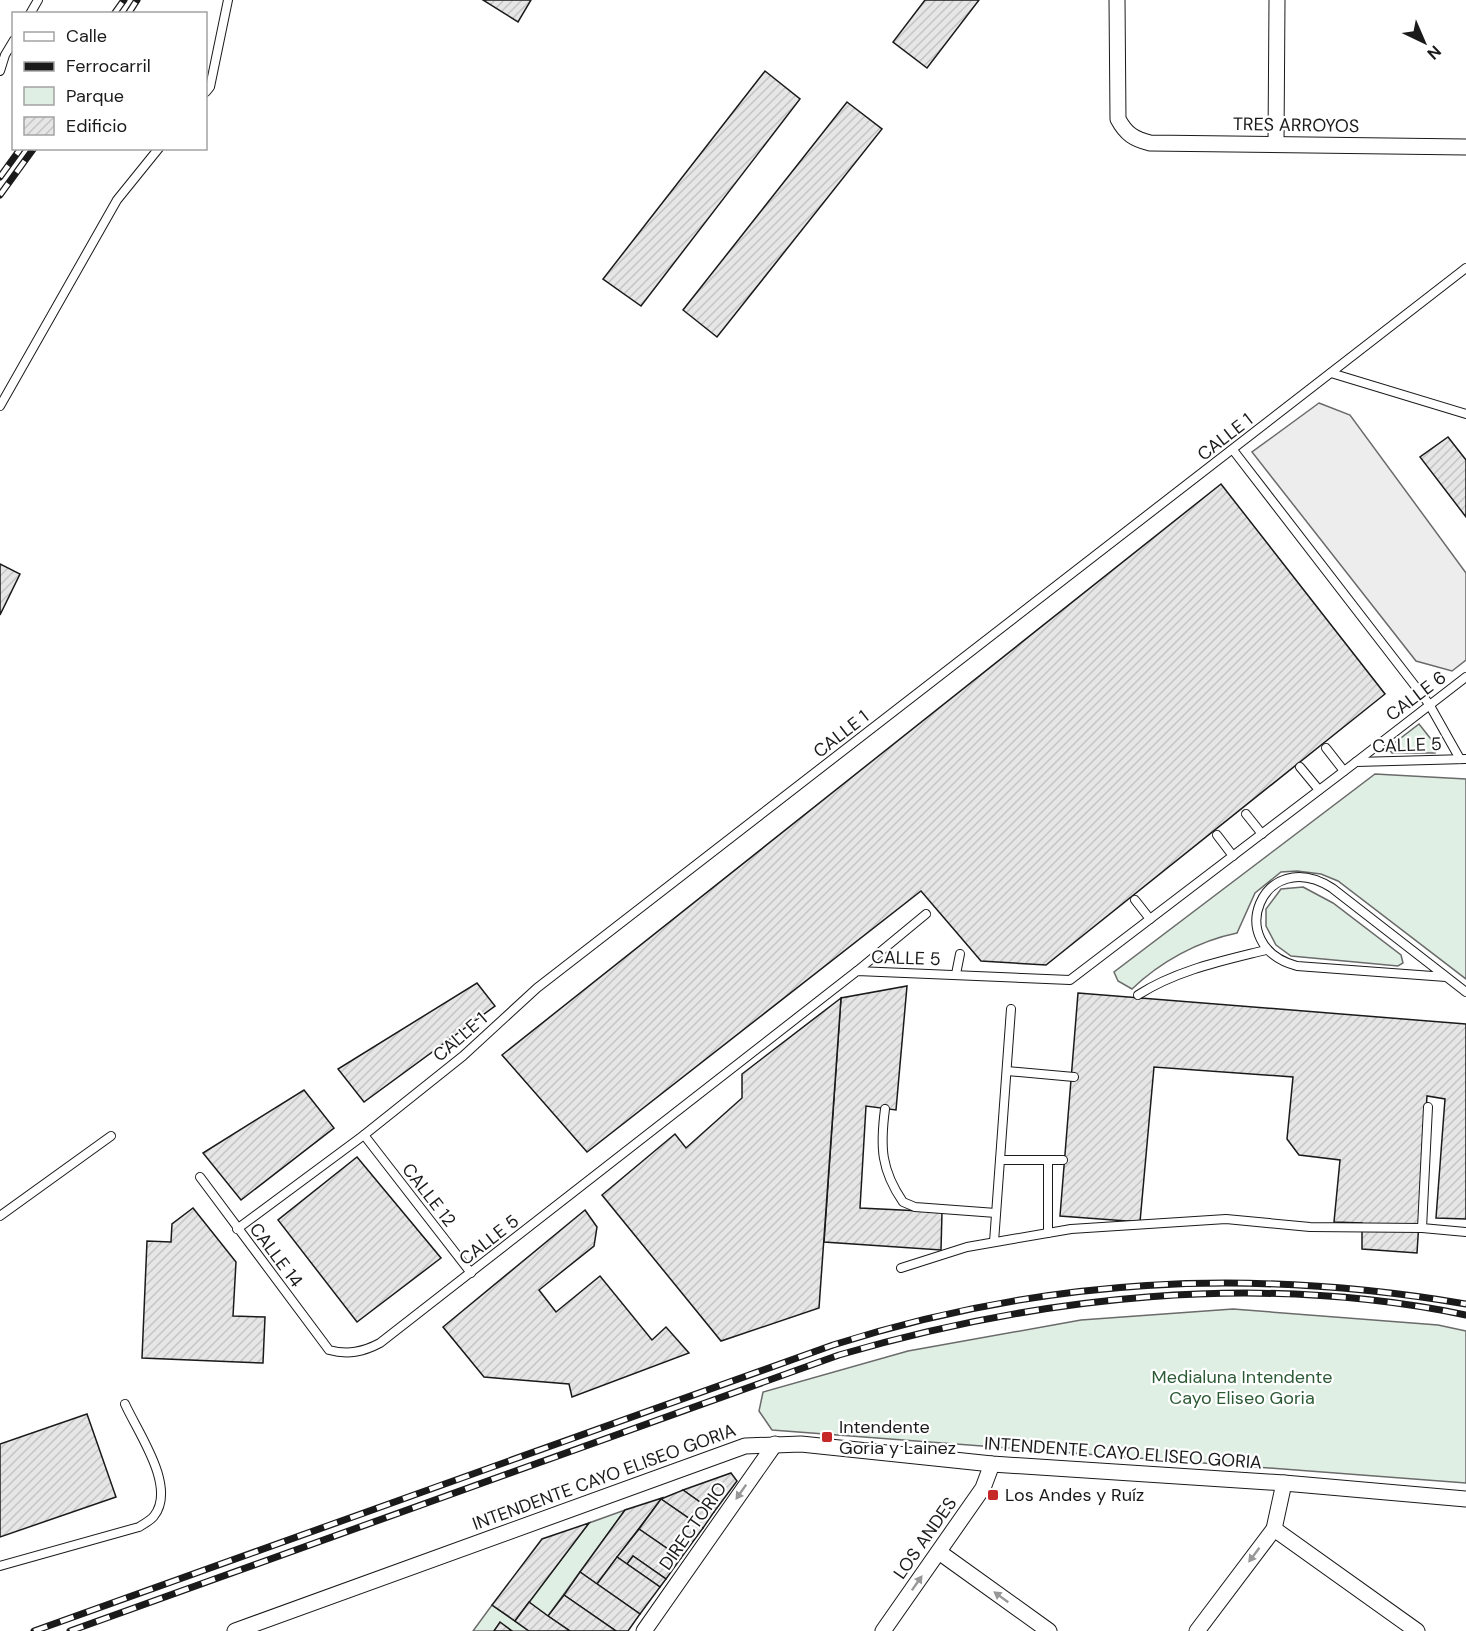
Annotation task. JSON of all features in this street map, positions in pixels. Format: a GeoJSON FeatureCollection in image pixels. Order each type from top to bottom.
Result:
{"type":"FeatureCollection","features":[{"type":"Feature","properties":{"kind":"street","name":"TRES ARROYOS"},"geometry":{"type":"LineString","coordinates":[[1117,0],[1118,119],[1128,134],[1150,143],[1466,147]]}},
{"type":"Feature","properties":{"kind":"street"},"geometry":{"type":"LineString","coordinates":[[1276,143],[1277,0]]}},
{"type":"Feature","properties":{"kind":"street","name":"DIRECTORIO"},"geometry":{"type":"LineString","coordinates":[[644,1631],[775,1444]]}},
{"type":"Feature","properties":{"kind":"street","name":"INTENDENTE CAYO ELISEO GORIA"},"geometry":{"type":"LineString","coordinates":[[235,1631],[255,1627],[745,1446],[801,1444],[992,1464],[1284,1483],[1466,1499]]}},
{"type":"Feature","properties":{"kind":"street","name":"LOS ANDES"},"geometry":{"type":"LineString","coordinates":[[884,1631],[983,1488],[992,1464]]}},
{"type":"Feature","properties":{"kind":"street"},"geometry":{"type":"LineString","coordinates":[[1197,1631],[1274,1529],[1284,1483]]}},
{"type":"Feature","properties":{"kind":"street"},"geometry":{"type":"LineString","coordinates":[[1274,1529],[1417,1631]]}},
{"type":"Feature","properties":{"kind":"street"},"geometry":{"type":"LineString","coordinates":[[939,1552],[1049,1631]]}},
{"type":"Feature","properties":{"kind":"lane"},"geometry":{"type":"LineString","coordinates":[[207,91],[210,87],[228,0]]}},
{"type":"Feature","properties":{"kind":"lane"},"geometry":{"type":"LineString","coordinates":[[0,71],[12,43]]}},
{"type":"Feature","properties":{"kind":"lane"},"geometry":{"type":"LineString","coordinates":[[0,406],[117,200],[157,150]]}},
{"type":"Feature","properties":{"kind":"lane","name":"CALLE 1"},"geometry":{"type":"LineString","coordinates":[[237,1228],[364,1135],[471,1050],[537,988],[1466,268]]}},
{"type":"Feature","properties":{"kind":"lane"},"geometry":{"type":"LineString","coordinates":[[1331,373],[1466,414]]}},
{"type":"Feature","properties":{"kind":"lane"},"geometry":{"type":"LineString","coordinates":[[1233,450],[1429,704],[1463,759]]}},
{"type":"Feature","properties":{"kind":"lane","name":"CALLE 6"},"geometry":{"type":"LineString","coordinates":[[1356,762],[1466,677]]}},
{"type":"Feature","properties":{"kind":"lane"},"geometry":{"type":"LineString","coordinates":[[1326,748],[1344,771]]}},
{"type":"Feature","properties":{"kind":"lane","name":"CALLE 5"},"geometry":{"type":"LineString","coordinates":[[329,1350],[340,1353],[366,1351],[380,1343],[857,971],[1070,980],[1356,762],[1463,759]]}},
{"type":"Feature","properties":{"kind":"lane"},"geometry":{"type":"LineString","coordinates":[[1300,767],[1318,790]]}},
{"type":"Feature","properties":{"kind":"lane"},"geometry":{"type":"LineString","coordinates":[[1246,814],[1262,834]]}},
{"type":"Feature","properties":{"kind":"lane"},"geometry":{"type":"LineString","coordinates":[[1217,836],[1233,856]]}},
{"type":"Feature","properties":{"kind":"lane"},"geometry":{"type":"LineString","coordinates":[[1446,977],[1297,966],[1284,963],[1266,950],[1258,934],[1255,916],[1259,901],[1280,881],[1291,877],[1322,882],[1466,992]]}},
{"type":"Feature","properties":{"kind":"lane"},"geometry":{"type":"LineString","coordinates":[[1135,900],[1150,919]]}},
{"type":"Feature","properties":{"kind":"lane"},"geometry":{"type":"LineString","coordinates":[[857,971],[926,914]]}},
{"type":"Feature","properties":{"kind":"lane"},"geometry":{"type":"LineString","coordinates":[[1138,995],[1161,981],[1213,963],[1266,950]]}},
{"type":"Feature","properties":{"kind":"lane"},"geometry":{"type":"LineString","coordinates":[[956,974],[960,954]]}},
{"type":"Feature","properties":{"kind":"lane"},"geometry":{"type":"LineString","coordinates":[[994,1242],[1011,1009]]}},
{"type":"Feature","properties":{"kind":"lane"},"geometry":{"type":"LineString","coordinates":[[1007,1071],[1074,1077]]}},
{"type":"Feature","properties":{"kind":"lane"},"geometry":{"type":"LineString","coordinates":[[1422,1228],[1428,1107]]}},
{"type":"Feature","properties":{"kind":"lane"},"geometry":{"type":"LineString","coordinates":[[885,1109],[882,1133],[884,1165],[903,1202],[915,1207],[996,1214]]}},
{"type":"Feature","properties":{"kind":"lane","name":"CALLE 12"},"geometry":{"type":"LineString","coordinates":[[364,1135],[471,1273]]}},
{"type":"Feature","properties":{"kind":"lane"},"geometry":{"type":"LineString","coordinates":[[0,1216],[111,1136]]}},
{"type":"Feature","properties":{"kind":"lane"},"geometry":{"type":"LineString","coordinates":[[1000,1160],[1063,1160]]}},
{"type":"Feature","properties":{"kind":"lane"},"geometry":{"type":"LineString","coordinates":[[1048,1160],[1048,1233]]}},
{"type":"Feature","properties":{"kind":"lane","name":"CALLE 14"},"geometry":{"type":"LineString","coordinates":[[200,1178],[329,1350]]}},
{"type":"Feature","properties":{"kind":"lane"},"geometry":{"type":"LineString","coordinates":[[901,1268],[967,1247],[1071,1229],[1226,1219],[1310,1227],[1422,1228],[1466,1232]]}},
{"type":"Feature","properties":{"kind":"lane"},"geometry":{"type":"LineString","coordinates":[[0,1566],[139,1527],[154,1516],[161,1501],[161,1479],[125,1404]]}},
{"type":"Feature","properties":{"kind":"green space"},"geometry":{"type":"Polygon","coordinates":[[[1419,724],[1438,748],[1435,753],[1392,753],[1388,748],[1419,724]]]}},
{"type":"Feature","properties":{"kind":"green space"},"geometry":{"type":"Polygon","coordinates":[[[1375,774],[1466,779],[1466,979],[1338,881],[1321,874],[1297,871],[1281,872],[1255,893],[1237,933],[1208,941],[1180,954],[1155,970],[1132,989],[1118,981],[1114,972],[1375,774]]]}},
{"type":"Feature","properties":{"kind":"green space"},"geometry":{"type":"Polygon","coordinates":[[[1303,887],[1333,903],[1401,955],[1403,963],[1398,966],[1291,956],[1276,945],[1266,926],[1266,909],[1281,889],[1303,887]]]}},
{"type":"Feature","properties":{"kind":"green space","name":"Medialuna Intendente Cayo Eliseo Goria"},"geometry":{"type":"Polygon","coordinates":[[[1233,1309],[1438,1325],[1466,1331],[1466,1483],[772,1430],[759,1411],[763,1392],[908,1351],[1081,1320],[1233,1309]]]}},
{"type":"Feature","properties":{"kind":"green space"},"geometry":{"type":"Polygon","coordinates":[[[625,1510],[548,1616],[529,1602],[589,1523],[625,1510]]]}},
{"type":"Feature","properties":{"kind":"green space"},"geometry":{"type":"Polygon","coordinates":[[[492,1605],[529,1631],[512,1631],[500,1623],[494,1631],[473,1631],[492,1605]]]}},
{"type":"Feature","properties":{"kind":"shaded area"},"geometry":{"type":"Polygon","coordinates":[[[1319,403],[1350,415],[1466,573],[1466,660],[1452,671],[1416,661],[1252,452],[1319,403]]]}},
{"type":"Feature","properties":{"kind":"building"},"geometry":{"type":"Polygon","coordinates":[[[483,0],[531,0],[518,22],[483,0]]]}},
{"type":"Feature","properties":{"kind":"building"},"geometry":{"type":"Polygon","coordinates":[[[925,0],[979,0],[927,68],[893,42],[925,0]]]}},
{"type":"Feature","properties":{"kind":"building"},"geometry":{"type":"Polygon","coordinates":[[[765,71],[800,99],[641,306],[603,279],[765,71]]]}},
{"type":"Feature","properties":{"kind":"building"},"geometry":{"type":"Polygon","coordinates":[[[847,102],[882,129],[717,337],[683,310],[847,102]]]}},
{"type":"Feature","properties":{"kind":"building"},"geometry":{"type":"Polygon","coordinates":[[[1448,437],[1466,460],[1466,517],[1420,457],[1448,437]]]}},
{"type":"Feature","properties":{"kind":"building"},"geometry":{"type":"Polygon","coordinates":[[[1221,484],[1385,694],[1046,965],[981,961],[921,891],[587,1152],[502,1055],[1221,484]]]}},
{"type":"Feature","properties":{"kind":"building"},"geometry":{"type":"Polygon","coordinates":[[[0,564],[20,574],[0,615],[0,564]]]}},
{"type":"Feature","properties":{"kind":"building"},"geometry":{"type":"Polygon","coordinates":[[[477,983],[495,1006],[364,1102],[338,1069],[477,983]]]}},
{"type":"Feature","properties":{"kind":"building"},"geometry":{"type":"Polygon","coordinates":[[[907,986],[896,1110],[866,1106],[860,1208],[942,1212],[941,1250],[824,1242],[841,998],[907,986]]]}},
{"type":"Feature","properties":{"kind":"building"},"geometry":{"type":"Polygon","coordinates":[[[1078,993],[1466,1024],[1466,1219],[1436,1218],[1445,1099],[1427,1096],[1417,1253],[1362,1249],[1362,1223],[1334,1222],[1340,1160],[1299,1155],[1287,1139],[1293,1077],[1154,1067],[1140,1222],[1060,1216],[1078,993]]]}},
{"type":"Feature","properties":{"kind":"building"},"geometry":{"type":"Polygon","coordinates":[[[841,998],[819,1308],[721,1341],[602,1195],[675,1134],[686,1148],[742,1098],[742,1074],[841,998]]]}},
{"type":"Feature","properties":{"kind":"building"},"geometry":{"type":"Polygon","coordinates":[[[304,1090],[334,1128],[241,1200],[203,1153],[304,1090]]]}},
{"type":"Feature","properties":{"kind":"building"},"geometry":{"type":"Polygon","coordinates":[[[357,1157],[441,1258],[357,1322],[278,1220],[357,1157]]]}},
{"type":"Feature","properties":{"kind":"building"},"geometry":{"type":"Polygon","coordinates":[[[193,1208],[236,1262],[233,1316],[265,1317],[263,1363],[142,1358],[147,1241],[171,1242],[172,1224],[193,1208]]]}},
{"type":"Feature","properties":{"kind":"building"},"geometry":{"type":"Polygon","coordinates":[[[585,1210],[597,1227],[594,1246],[539,1290],[556,1312],[600,1276],[652,1340],[666,1327],[689,1353],[572,1397],[569,1384],[484,1377],[443,1327],[585,1210]]]}},
{"type":"Feature","properties":{"kind":"building"},"geometry":{"type":"Polygon","coordinates":[[[87,1414],[116,1497],[0,1537],[0,1444],[87,1414]]]}},
{"type":"Feature","properties":{"kind":"building"},"geometry":{"type":"Polygon","coordinates":[[[731,1473],[737,1481],[714,1512],[683,1490],[731,1473]]]}},
{"type":"Feature","properties":{"kind":"building"},"geometry":{"type":"Polygon","coordinates":[[[683,1490],[714,1512],[703,1528],[661,1499],[683,1490]]]}},
{"type":"Feature","properties":{"kind":"building"},"geometry":{"type":"Polygon","coordinates":[[[662,1498],[597,1584],[580,1572],[625,1510],[662,1498]]]}},
{"type":"Feature","properties":{"kind":"building"},"geometry":{"type":"Polygon","coordinates":[[[661,1499],[703,1528],[681,1558],[639,1529],[661,1499]]]}},
{"type":"Feature","properties":{"kind":"building"},"geometry":{"type":"Polygon","coordinates":[[[589,1523],[515,1621],[492,1605],[542,1539],[589,1523]]]}},
{"type":"Feature","properties":{"kind":"building"},"geometry":{"type":"Polygon","coordinates":[[[639,1529],[681,1558],[666,1579],[633,1556],[627,1564],[617,1557],[639,1529]]]}},
{"type":"Feature","properties":{"kind":"building"},"geometry":{"type":"Polygon","coordinates":[[[633,1556],[666,1579],[660,1587],[627,1564],[633,1556]]]}},
{"type":"Feature","properties":{"kind":"building"},"geometry":{"type":"Polygon","coordinates":[[[617,1557],[660,1587],[640,1614],[597,1584],[617,1557]]]}},
{"type":"Feature","properties":{"kind":"building"},"geometry":{"type":"Polygon","coordinates":[[[580,1572],[640,1614],[628,1631],[616,1631],[564,1595],[580,1572]]]}},
{"type":"Feature","properties":{"kind":"building"},"geometry":{"type":"Polygon","coordinates":[[[564,1595],[616,1631],[570,1631],[548,1616],[564,1595]]]}},
{"type":"Feature","properties":{"kind":"building"},"geometry":{"type":"Polygon","coordinates":[[[529,1602],[570,1631],[529,1631],[515,1621],[529,1602]]]}},
{"type":"Feature","properties":{"kind":"building"},"geometry":{"type":"Polygon","coordinates":[[[500,1622],[512,1631],[494,1631],[500,1622]]]}},
{"type":"Feature","properties":{"kind":"railway"},"geometry":{"type":"LineString","coordinates":[[115,12],[124,0]]}},
{"type":"Feature","properties":{"kind":"railway"},"geometry":{"type":"LineString","coordinates":[[129,12],[137,0]]}},
{"type":"Feature","properties":{"kind":"railway"},"geometry":{"type":"LineString","coordinates":[[0,177],[20,150]]}},
{"type":"Feature","properties":{"kind":"railway"},"geometry":{"type":"LineString","coordinates":[[0,195],[33,150]]}},
{"type":"Feature","properties":{"kind":"railway"},"geometry":{"type":"LineString","coordinates":[[34,1631],[833,1345],[912,1322],[990,1305],[1069,1293],[1147,1285],[1226,1283],[1305,1285],[1385,1292],[1466,1304]]}},
{"type":"Feature","properties":{"kind":"railway"},"geometry":{"type":"LineString","coordinates":[[70,1631],[839,1355],[915,1335],[993,1318],[1071,1305],[1150,1297],[1229,1293],[1309,1295],[1388,1302],[1466,1315]]}},
{"type":"Feature","properties":{"kind":"place","name":"Intendente Goria y Lainez"},"geometry":{"type":"Point","coordinates":[827,1437]}},
{"type":"Feature","properties":{"kind":"place","name":"Los Andes y Ruíz"},"geometry":{"type":"Point","coordinates":[993,1495]}}]}
